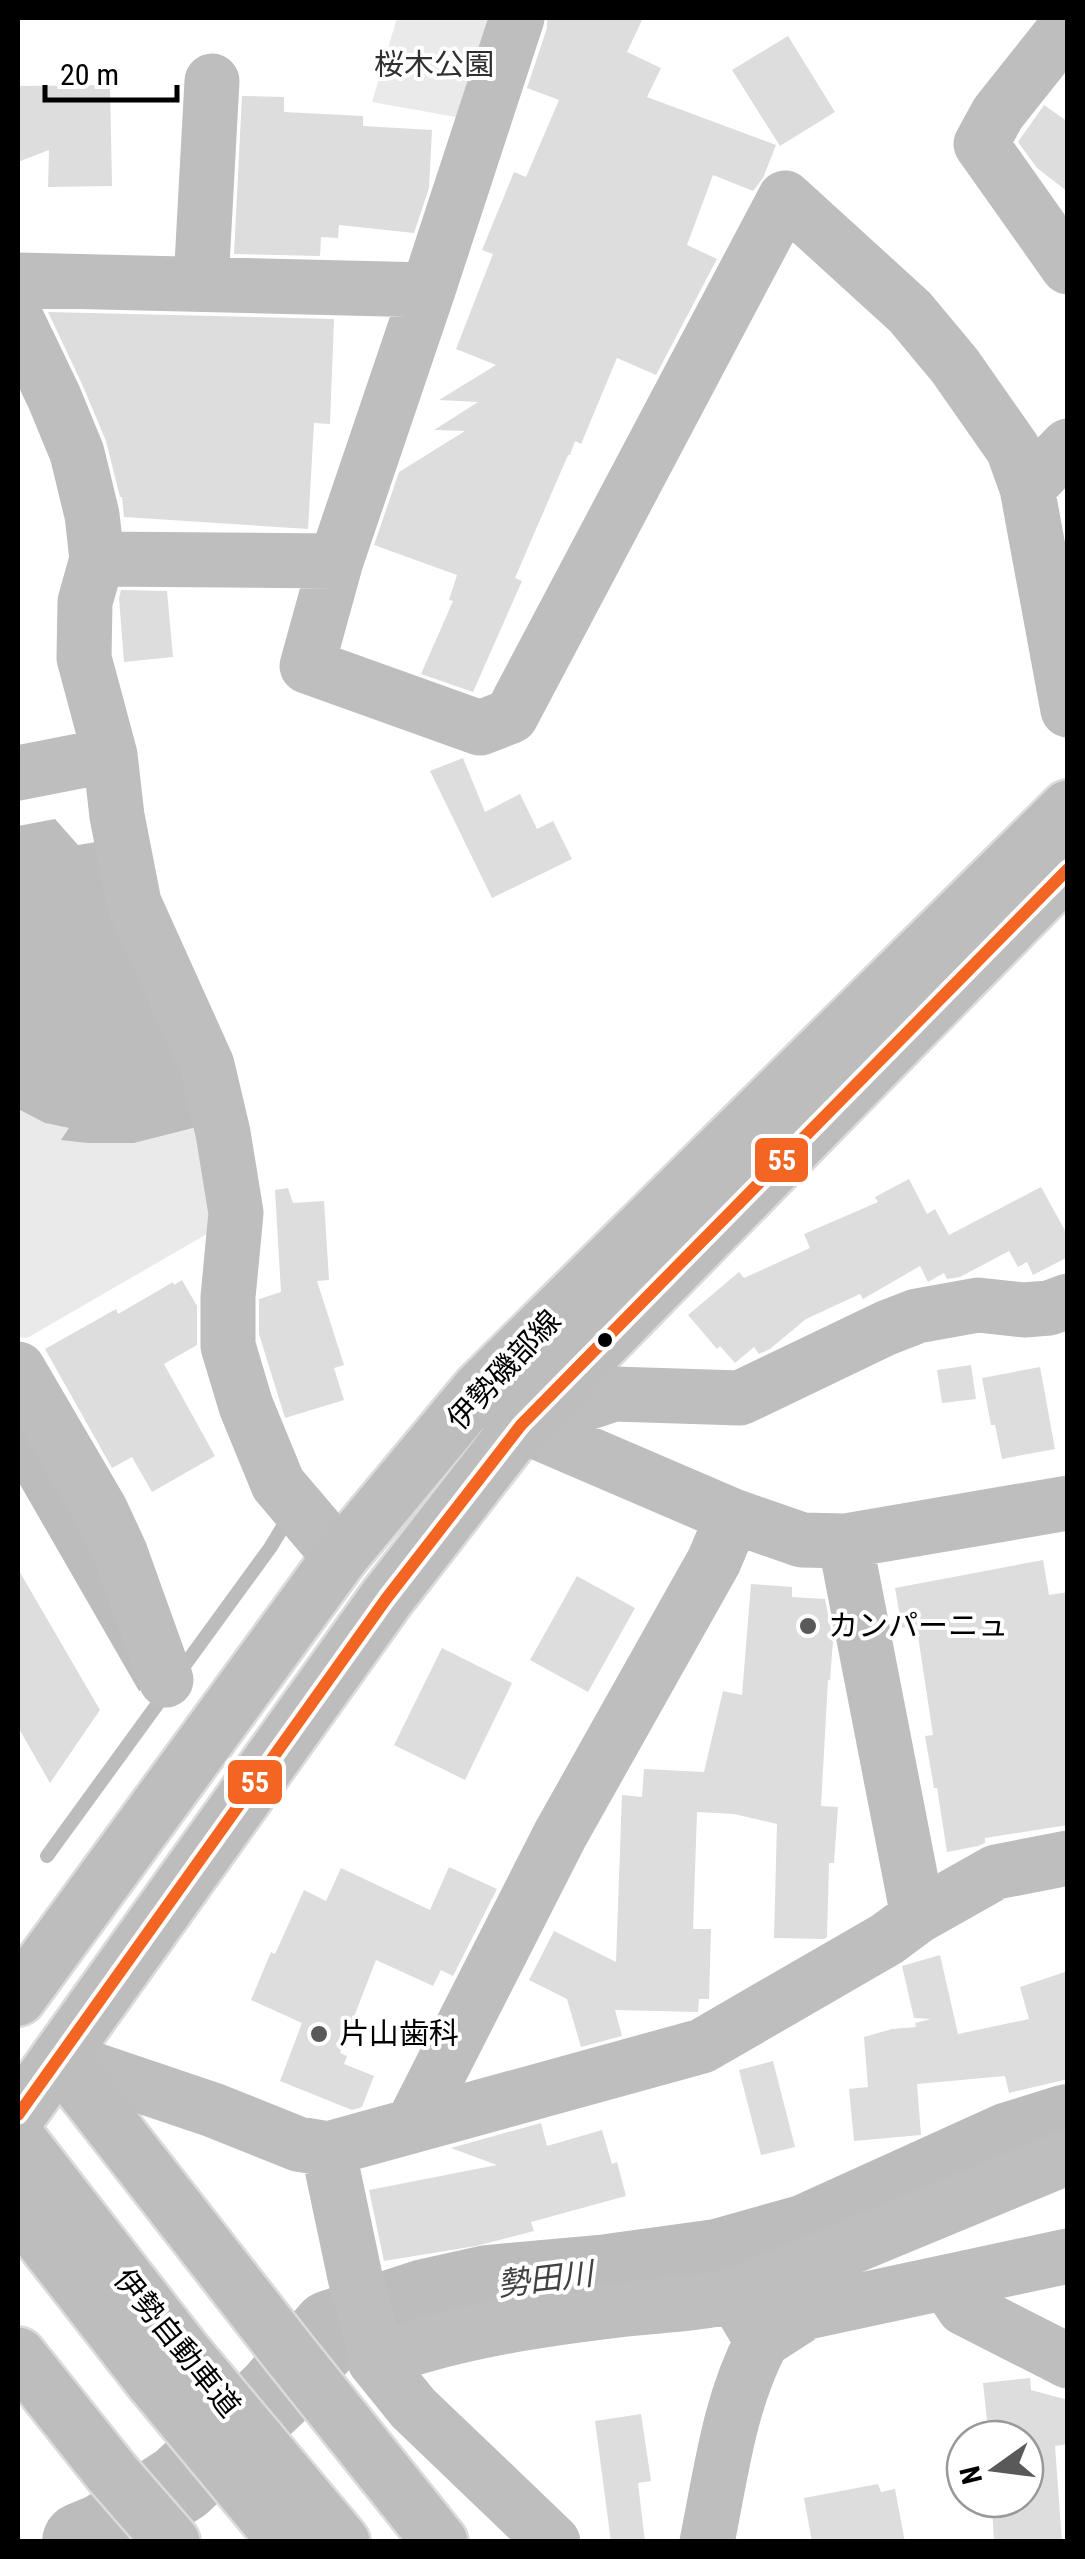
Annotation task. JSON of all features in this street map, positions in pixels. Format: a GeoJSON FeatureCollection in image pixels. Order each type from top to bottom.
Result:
{"type":"FeatureCollection","features":[{"type":"Feature","properties":{"kind":"main road","name":"伊勢磯部線"},"geometry":{"type":"LineString","coordinates":[[18,1999],[340,1557],[480,1389],[1068,808]]}},
{"type":"Feature","properties":{"kind":"main road","name":"伊勢磯部線"},"geometry":{"type":"LineString","coordinates":[[18,2115],[386,1600],[520,1425],[1068,868]]}},
{"type":"Feature","properties":{"kind":"main road"},"geometry":{"type":"LineString","coordinates":[[18,1999],[59,2058],[440,2542]]}},
{"type":"Feature","properties":{"kind":"main road","name":"伊勢自動車道"},"geometry":{"type":"LineString","coordinates":[[18,2139],[184,2353],[276,2508]]}},
{"type":"Feature","properties":{"kind":"main road","name":"伊勢自動車道"},"geometry":{"type":"LineString","coordinates":[[18,2208],[142,2366],[276,2508],[342,2542]]}},
{"type":"Feature","properties":{"kind":"main road"},"geometry":{"type":"LineString","coordinates":[[18,2355],[170,2539]]}},
{"type":"Feature","properties":{"kind":"street"},"geometry":{"type":"LineString","coordinates":[[517,18],[336,561],[307,666],[480,728],[511,716],[786,198],[910,312],[955,366],[1013,449],[1027,488],[1068,710]]}},
{"type":"Feature","properties":{"kind":"street"},"geometry":{"type":"LineString","coordinates":[[1068,25],[998,113],[981,144],[1068,267]]}},
{"type":"Feature","properties":{"kind":"street"},"geometry":{"type":"LineString","coordinates":[[202,283],[212,81]]}},
{"type":"Feature","properties":{"kind":"street"},"geometry":{"type":"LineString","coordinates":[[18,280],[428,290]]}},
{"type":"Feature","properties":{"kind":"street"},"geometry":{"type":"LineString","coordinates":[[18,322],[77,452],[92,515],[97,559],[85,602],[84,658],[110,755],[134,904],[206,1066],[223,1133],[236,1213],[228,1346],[246,1406],[278,1484],[340,1557]]}},
{"type":"Feature","properties":{"kind":"street"},"geometry":{"type":"LineString","coordinates":[[1027,488],[1068,446]]}},
{"type":"Feature","properties":{"kind":"street"},"geometry":{"type":"LineString","coordinates":[[97,559],[336,561]]}},
{"type":"Feature","properties":{"kind":"street"},"geometry":{"type":"LineString","coordinates":[[18,773],[110,755]]}},
{"type":"Feature","properties":{"kind":"street"},"geometry":{"type":"LineString","coordinates":[[520,1425],[614,1394],[740,1398],[917,1316],[978,1305],[1024,1310],[1049,1308],[1068,1301]]}},
{"type":"Feature","properties":{"kind":"street"},"geometry":{"type":"LineString","coordinates":[[18,1368],[101,1511],[120,1552],[166,1680]]}},
{"type":"Feature","properties":{"kind":"street"},"geometry":{"type":"LineString","coordinates":[[480,1389],[520,1425],[732,1516],[802,1540],[846,1540],[1068,1503]]}},
{"type":"Feature","properties":{"kind":"street"},"geometry":{"type":"LineString","coordinates":[[413,2124],[560,1836],[714,1561],[732,1516]]}},
{"type":"Feature","properties":{"kind":"street"},"geometry":{"type":"LineString","coordinates":[[846,1540],[918,1916]]}},
{"type":"Feature","properties":{"kind":"street"},"geometry":{"type":"LineString","coordinates":[[59,2058],[213,2110],[298,2144],[328,2149],[702,2046],[996,1872],[1068,1858]]}},
{"type":"Feature","properties":{"kind":"street"},"geometry":{"type":"LineString","coordinates":[[328,2149],[354,2277],[375,2353],[413,2408],[553,2542]]}},
{"type":"Feature","properties":{"kind":"street"},"geometry":{"type":"LineString","coordinates":[[749,2318],[1068,2157]]}},
{"type":"Feature","properties":{"kind":"street"},"geometry":{"type":"LineString","coordinates":[[375,2353],[500,2326],[632,2308],[704,2303],[778,2328],[807,2312],[1068,2256]]}},
{"type":"Feature","properties":{"kind":"street"},"geometry":{"type":"LineString","coordinates":[[947,2283],[964,2308],[1068,2362]]}},
{"type":"Feature","properties":{"kind":"street"},"geometry":{"type":"LineString","coordinates":[[707,2542],[732,2418],[747,2368],[749,2318]]}},
{"type":"Feature","properties":{"kind":"green space","name":"桜木公園"},"geometry":{"type":"Polygon","coordinates":[[[397,18],[503,18],[467,119],[372,102],[397,18]]]}},
{"type":"Feature","properties":{"kind":"green space"},"geometry":{"type":"Polygon","coordinates":[[[18,1109],[45,1123],[70,1128],[62,1139],[134,1143],[201,1126],[213,1212],[207,1234],[27,1338],[18,1337],[18,1109]]]}},
{"type":"Feature","properties":{"kind":"shaded area"},"geometry":{"type":"Polygon","coordinates":[[[55,819],[78,845],[102,841],[189,1075],[201,1126],[134,1143],[87,1143],[61,1140],[69,1128],[45,1123],[18,1109],[18,826],[55,819]]]}},
{"type":"Feature","properties":{"kind":"shaded area"},"geometry":{"type":"Polygon","coordinates":[[[18,1390],[155,1684],[139,1691],[18,1481],[18,1390]]]}},
{"type":"Feature","properties":{"kind":"building"},"geometry":{"type":"Polygon","coordinates":[[[547,18],[643,18],[627,52],[661,68],[647,97],[776,145],[763,178],[753,191],[713,175],[687,245],[717,259],[656,375],[617,358],[581,444],[575,441],[568,455],[515,578],[522,581],[473,692],[421,674],[453,601],[449,600],[457,575],[374,545],[399,472],[465,431],[434,430],[478,402],[439,400],[496,365],[456,349],[493,254],[482,250],[514,172],[526,177],[559,100],[527,88],[547,18]]]}},
{"type":"Feature","properties":{"kind":"building"},"geometry":{"type":"Polygon","coordinates":[[[788,36],[835,112],[780,146],[732,70],[788,36]]]}},
{"type":"Feature","properties":{"kind":"building"},"geometry":{"type":"Polygon","coordinates":[[[110,85],[112,186],[48,187],[49,150],[18,162],[18,86],[110,85]]]}},
{"type":"Feature","properties":{"kind":"building"},"geometry":{"type":"Polygon","coordinates":[[[242,96],[284,97],[284,112],[363,116],[363,126],[432,130],[429,188],[414,233],[339,225],[338,238],[321,237],[320,256],[234,254],[242,96]]]}},
{"type":"Feature","properties":{"kind":"building"},"geometry":{"type":"Polygon","coordinates":[[[1044,105],[1068,122],[1068,192],[1037,168],[1018,142],[1044,105]]]}},
{"type":"Feature","properties":{"kind":"building"},"geometry":{"type":"Polygon","coordinates":[[[48,312],[334,319],[330,424],[314,423],[308,529],[124,517],[106,441],[48,312]]]}},
{"type":"Feature","properties":{"kind":"building"},"geometry":{"type":"Polygon","coordinates":[[[121,590],[167,591],[173,657],[124,662],[121,590]]]}},
{"type":"Feature","properties":{"kind":"building"},"geometry":{"type":"Polygon","coordinates":[[[463,758],[485,812],[520,794],[537,829],[553,821],[572,859],[492,898],[430,771],[463,758]]]}},
{"type":"Feature","properties":{"kind":"building"},"geometry":{"type":"Polygon","coordinates":[[[909,1179],[927,1214],[935,1209],[949,1235],[1041,1187],[1068,1236],[1068,1257],[1033,1275],[1027,1262],[1018,1267],[1009,1251],[960,1277],[947,1279],[944,1273],[928,1282],[920,1266],[863,1299],[860,1294],[806,1319],[770,1349],[759,1354],[754,1347],[735,1363],[720,1346],[717,1349],[688,1315],[739,1272],[744,1278],[810,1248],[804,1234],[878,1202],[875,1197],[909,1179]]]}},
{"type":"Feature","properties":{"kind":"building"},"geometry":{"type":"Polygon","coordinates":[[[288,1188],[293,1203],[324,1201],[329,1280],[317,1281],[344,1365],[334,1368],[344,1400],[285,1418],[259,1334],[259,1299],[281,1292],[275,1190],[288,1188]]]}},
{"type":"Feature","properties":{"kind":"building"},"geometry":{"type":"Polygon","coordinates":[[[182,1280],[197,1306],[197,1345],[164,1364],[215,1456],[152,1492],[132,1457],[112,1468],[45,1349],[116,1309],[118,1314],[182,1280]]]}},
{"type":"Feature","properties":{"kind":"building"},"geometry":{"type":"Polygon","coordinates":[[[971,1365],[976,1399],[942,1403],[937,1370],[971,1365]]]}},
{"type":"Feature","properties":{"kind":"building"},"geometry":{"type":"Polygon","coordinates":[[[1040,1367],[1055,1449],[1002,1459],[982,1378],[1040,1367]]]}},
{"type":"Feature","properties":{"kind":"building"},"geometry":{"type":"Polygon","coordinates":[[[1043,1560],[1049,1595],[1068,1592],[1068,1825],[985,1838],[985,1843],[978,1846],[947,1852],[925,1736],[933,1735],[918,1636],[915,1625],[902,1628],[895,1588],[1043,1560]]]}},
{"type":"Feature","properties":{"kind":"building"},"geometry":{"type":"Polygon","coordinates":[[[18,1569],[100,1710],[50,1783],[18,1727],[18,1569]]]}},
{"type":"Feature","properties":{"kind":"building"},"geometry":{"type":"Polygon","coordinates":[[[577,1576],[635,1608],[588,1692],[530,1660],[577,1576]]]}},
{"type":"Feature","properties":{"kind":"building"},"geometry":{"type":"Polygon","coordinates":[[[751,1584],[792,1587],[792,1597],[825,1599],[833,1641],[821,1806],[838,1807],[834,1863],[829,1863],[827,1937],[774,1938],[777,1824],[734,1814],[697,1812],[693,1929],[711,1929],[709,1999],[699,1999],[698,2012],[615,2010],[622,2036],[581,2047],[567,1999],[529,1980],[554,1931],[616,1962],[622,1795],[642,1797],[644,1769],[704,1772],[723,1691],[742,1695],[751,1584]]]}},
{"type":"Feature","properties":{"kind":"building"},"geometry":{"type":"Polygon","coordinates":[[[442,1648],[512,1683],[465,1780],[394,1745],[442,1648]]]}},
{"type":"Feature","properties":{"kind":"building"},"geometry":{"type":"Polygon","coordinates":[[[449,1867],[497,1889],[453,1976],[441,1970],[433,1986],[376,1960],[340,2053],[347,2056],[344,2064],[374,2076],[362,2107],[352,2110],[280,2081],[302,2023],[251,2000],[304,1890],[326,1901],[341,1868],[430,1910],[449,1867]]]}},
{"type":"Feature","properties":{"kind":"building"},"geometry":{"type":"Polygon","coordinates":[[[940,1955],[958,2034],[1029,2019],[1020,1987],[1068,1971],[1068,2079],[1009,2093],[1005,2076],[917,2084],[921,2135],[854,2141],[849,2089],[868,2087],[864,2037],[916,2027],[915,2023],[931,2019],[914,2018],[902,1966],[940,1955]]]}},
{"type":"Feature","properties":{"kind":"building"},"geometry":{"type":"Polygon","coordinates":[[[773,2061],[795,2147],[761,2155],[739,2070],[773,2061]]]}},
{"type":"Feature","properties":{"kind":"building"},"geometry":{"type":"Polygon","coordinates":[[[541,2123],[547,2146],[602,2130],[612,2164],[617,2162],[626,2196],[531,2222],[534,2231],[476,2246],[384,2261],[369,2190],[497,2165],[451,2148],[541,2123]]]}},
{"type":"Feature","properties":{"kind":"building"},"geometry":{"type":"Polygon","coordinates":[[[1030,2378],[1031,2390],[1068,2400],[1068,2444],[1055,2446],[1062,2542],[994,2542],[993,2519],[1045,2519],[1045,2419],[987,2419],[983,2383],[1030,2378]]]}},
{"type":"Feature","properties":{"kind":"building"},"geometry":{"type":"Polygon","coordinates":[[[641,2414],[651,2481],[638,2483],[645,2542],[611,2542],[595,2421],[641,2414]]]}},
{"type":"Feature","properties":{"kind":"building"},"geometry":{"type":"Polygon","coordinates":[[[878,2484],[881,2492],[895,2489],[905,2542],[812,2542],[804,2498],[878,2484]]]}},
{"type":"Feature","properties":{"kind":"waterway"},"geometry":{"type":"LineString","coordinates":[[179,1673],[284,1525]]}},
{"type":"Feature","properties":{"kind":"waterway"},"geometry":{"type":"LineString","coordinates":[[47,1856],[167,1691]]}},
{"type":"Feature","properties":{"kind":"waterway","name":"勢田川"},"geometry":{"type":"LineString","coordinates":[[82,2542],[104,2533],[181,2483],[275,2394],[331,2330],[425,2299],[488,2285],[718,2259],[807,2234],[1010,2142],[1068,2124]]}},
{"type":"Feature","properties":{"kind":"transit line","name":"55"},"geometry":{"type":"LineString","coordinates":[[18,2115],[386,1599],[521,1425],[1068,869]]}},
{"type":"Feature","properties":{"kind":"place","name":"カンパーニュ"},"geometry":{"type":"Point","coordinates":[808,1626]}},
{"type":"Feature","properties":{"kind":"place","name":"片山歯科"},"geometry":{"type":"Point","coordinates":[319,2034]}}]}
